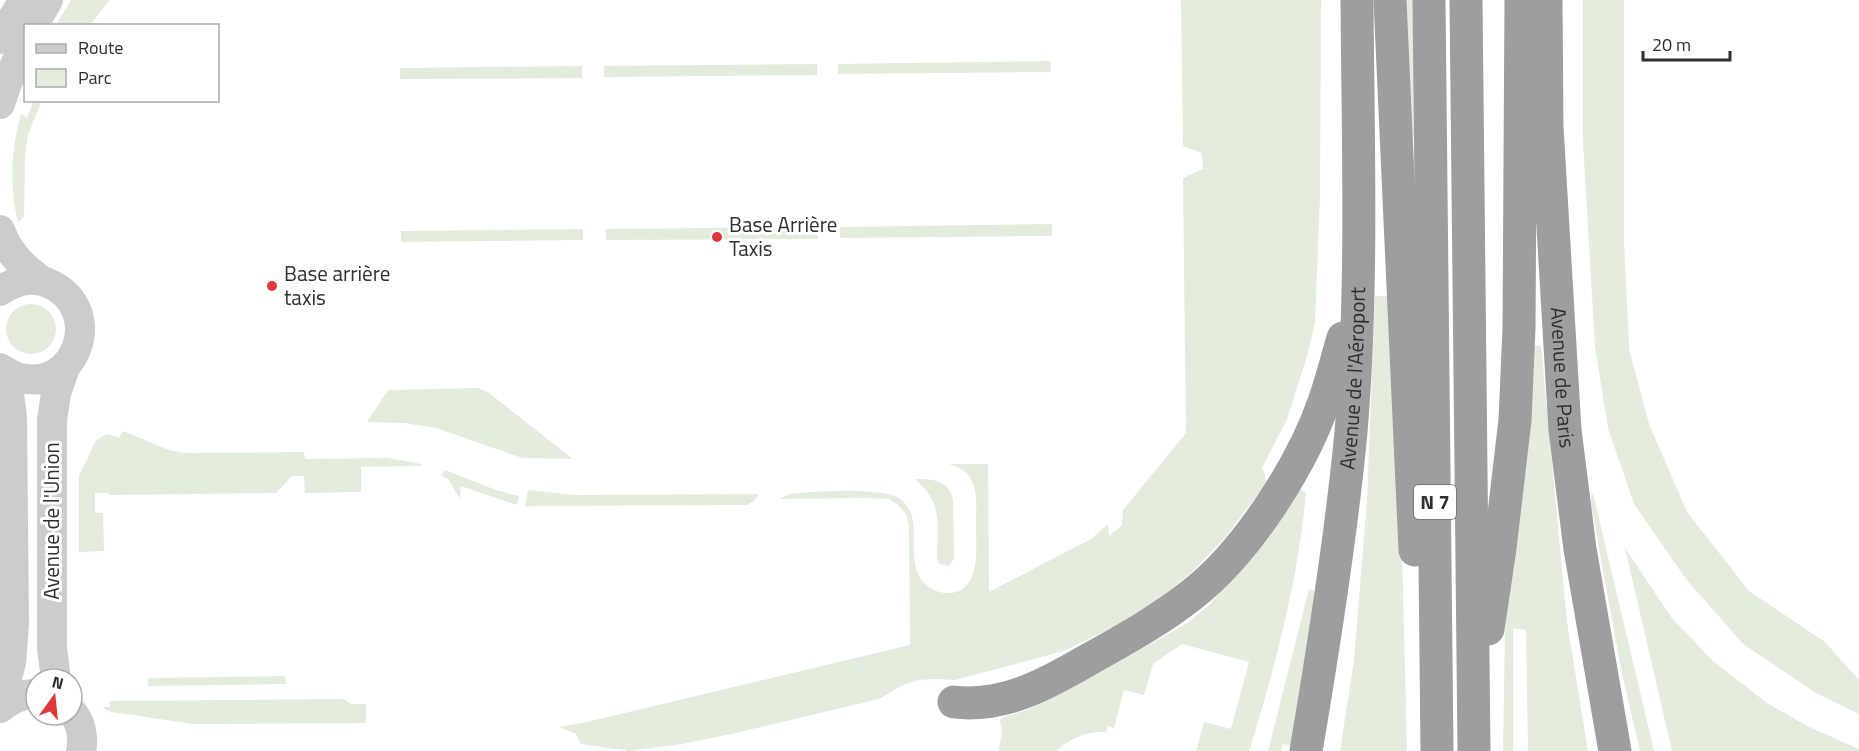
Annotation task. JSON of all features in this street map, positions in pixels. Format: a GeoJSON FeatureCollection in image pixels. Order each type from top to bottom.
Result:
{"type":"FeatureCollection","features":[{"type":"Feature","properties":{"kind":"highway","name":"Avenue de l'Aéroport"},"geometry":{"type":"LineString","coordinates":[[1306,751],[1321,660],[1351,430],[1357,296],[1357,0]]}},
{"type":"Feature","properties":{"kind":"highway"},"geometry":{"type":"LineString","coordinates":[[1390,0],[1412,520],[1417,572],[1436,636]]}},
{"type":"Feature","properties":{"kind":"highway","name":"N 7"},"geometry":{"type":"LineString","coordinates":[[1429,0],[1437,751]]}},
{"type":"Feature","properties":{"kind":"highway","name":"N 7"},"geometry":{"type":"LineString","coordinates":[[1466,0],[1473,735]]}},
{"type":"Feature","properties":{"kind":"highway"},"geometry":{"type":"LineString","coordinates":[[1473,735],[1500,548],[1515,420],[1519,328],[1521,0]]}},
{"type":"Feature","properties":{"kind":"highway","name":"Avenue de Paris"},"geometry":{"type":"LineString","coordinates":[[1545,0],[1547,126],[1565,430],[1580,549],[1616,751]]}},
{"type":"Feature","properties":{"kind":"highway"},"geometry":{"type":"LineString","coordinates":[[954,702],[990,703],[1026,692],[1066,673],[1149,626],[1195,592],[1231,558],[1296,465],[1325,398],[1357,296]]}},
{"type":"Feature","properties":{"kind":"highway"},"geometry":{"type":"LineString","coordinates":[[1321,660],[1329,674],[1336,705],[1329,751]]}},
{"type":"Feature","properties":{"kind":"street"},"geometry":{"type":"LineString","coordinates":[[0,39],[24,0]]}},
{"type":"Feature","properties":{"kind":"street"},"geometry":{"type":"LineString","coordinates":[[34,24],[48,0]]}},
{"type":"Feature","properties":{"kind":"street"},"geometry":{"type":"LineString","coordinates":[[0,104],[24,45]]}},
{"type":"Feature","properties":{"kind":"street","name":"Avenue de l'Union"},"geometry":{"type":"LineString","coordinates":[[0,230],[12,254],[24,268],[42,281],[59,288],[71,299],[79,316],[81,333],[77,350],[66,365],[56,393],[51,420],[52,648],[54,667]]}},
{"type":"Feature","properties":{"kind":"street"},"geometry":{"type":"LineString","coordinates":[[0,291],[9,284],[25,279],[42,281]]}},
{"type":"Feature","properties":{"kind":"street","name":"Avenue de l'Union"},"geometry":{"type":"LineString","coordinates":[[0,370],[16,377],[34,379],[52,375],[66,365]]}},
{"type":"Feature","properties":{"kind":"street","name":"Avenue de l'Union"},"geometry":{"type":"LineString","coordinates":[[0,370],[9,394],[12,418],[14,624],[11,663],[0,702]]}},
{"type":"Feature","properties":{"kind":"street"},"geometry":{"type":"LineString","coordinates":[[0,708],[11,699],[24,695]]}},
{"type":"Feature","properties":{"kind":"street"},"geometry":{"type":"LineString","coordinates":[[79,727],[81,751]]}},
{"type":"Feature","properties":{"kind":"green space"},"geometry":{"type":"Polygon","coordinates":[[[71,0],[110,0],[91,24],[57,24],[71,0]]]}},
{"type":"Feature","properties":{"kind":"green space"},"geometry":{"type":"Polygon","coordinates":[[[1181,0],[1321,0],[1320,196],[1315,322],[1308,353],[1287,419],[1262,468],[1267,482],[1224,539],[1192,572],[1165,594],[1126,621],[1064,651],[955,680],[919,680],[905,684],[879,699],[682,744],[629,751],[581,744],[576,734],[559,727],[910,645],[909,525],[906,514],[889,499],[780,499],[789,494],[862,491],[897,497],[907,506],[912,516],[914,554],[920,578],[929,587],[944,593],[958,592],[966,586],[971,578],[976,556],[975,489],[964,471],[949,464],[988,464],[989,592],[1091,539],[1108,524],[1109,536],[1122,525],[1123,510],[1186,433],[1183,178],[1203,169],[1202,153],[1183,146],[1181,0]]]}},
{"type":"Feature","properties":{"kind":"green space"},"geometry":{"type":"Polygon","coordinates":[[[1401,0],[1413,0],[1415,138],[1408,135],[1401,0]]]}},
{"type":"Feature","properties":{"kind":"green space"},"geometry":{"type":"Polygon","coordinates":[[[1583,0],[1624,0],[1624,240],[1629,349],[1649,424],[1687,512],[1749,591],[1825,642],[1859,680],[1859,714],[1816,693],[1743,644],[1686,579],[1634,504],[1608,428],[1595,347],[1583,142],[1583,0]]]}},
{"type":"Feature","properties":{"kind":"green space"},"geometry":{"type":"Polygon","coordinates":[[[1050,61],[1051,72],[838,74],[838,64],[1050,61]]]}},
{"type":"Feature","properties":{"kind":"green space"},"geometry":{"type":"Polygon","coordinates":[[[817,64],[817,75],[604,77],[604,66],[817,64]]]}},
{"type":"Feature","properties":{"kind":"green space"},"geometry":{"type":"Polygon","coordinates":[[[582,66],[582,78],[400,79],[400,68],[582,66]]]}},
{"type":"Feature","properties":{"kind":"green space"},"geometry":{"type":"Polygon","coordinates":[[[33,102],[42,102],[28,134],[25,156],[24,217],[18,222],[12,181],[13,154],[21,114],[27,118],[33,102]]]}},
{"type":"Feature","properties":{"kind":"green space"},"geometry":{"type":"Polygon","coordinates":[[[1052,224],[1052,236],[840,238],[840,227],[1052,224]]]}},
{"type":"Feature","properties":{"kind":"green space"},"geometry":{"type":"Polygon","coordinates":[[[818,227],[818,239],[606,240],[606,229],[818,227]]]}},
{"type":"Feature","properties":{"kind":"green space"},"geometry":{"type":"Polygon","coordinates":[[[583,229],[583,240],[401,242],[401,231],[583,229]]]}},
{"type":"Feature","properties":{"kind":"green space"},"geometry":{"type":"Polygon","coordinates":[[[1375,296],[1393,296],[1407,751],[1340,751],[1354,660],[1367,500],[1375,296]]]}},
{"type":"Feature","properties":{"kind":"green space"},"geometry":{"type":"Polygon","coordinates":[[[26,304],[36,304],[49,311],[56,324],[56,334],[49,347],[36,354],[26,354],[17,350],[10,343],[6,334],[6,324],[10,315],[17,308],[26,304]]]}},
{"type":"Feature","properties":{"kind":"green space"},"geometry":{"type":"Polygon","coordinates":[[[1541,345],[1567,622],[1588,751],[1528,751],[1526,630],[1513,628],[1513,751],[1503,751],[1505,629],[1529,347],[1541,345]]]}},
{"type":"Feature","properties":{"kind":"green space"},"geometry":{"type":"Polygon","coordinates":[[[478,388],[489,393],[573,459],[522,458],[436,428],[404,423],[367,422],[388,390],[478,388]]]}},
{"type":"Feature","properties":{"kind":"green space"},"geometry":{"type":"Polygon","coordinates":[[[123,431],[169,450],[184,453],[304,452],[305,459],[387,458],[421,464],[421,466],[361,467],[361,492],[305,493],[304,476],[292,476],[276,493],[109,495],[109,493],[95,493],[95,513],[103,513],[104,551],[79,552],[79,476],[96,440],[107,434],[119,438],[123,431]]]}},
{"type":"Feature","properties":{"kind":"green space"},"geometry":{"type":"Polygon","coordinates":[[[445,470],[496,490],[519,496],[517,505],[461,486],[460,499],[449,480],[441,475],[445,470]]]}},
{"type":"Feature","properties":{"kind":"green space"},"geometry":{"type":"Polygon","coordinates":[[[915,479],[939,482],[944,484],[951,493],[954,558],[949,566],[939,564],[937,559],[938,525],[935,506],[931,497],[915,479]]]}},
{"type":"Feature","properties":{"kind":"green space"},"geometry":{"type":"Polygon","coordinates":[[[1300,489],[1306,493],[1291,591],[1268,688],[1249,751],[1196,751],[1204,722],[1231,729],[1249,662],[1182,644],[1153,664],[1144,695],[1124,690],[1114,728],[1108,726],[1106,732],[1079,736],[1056,751],[998,751],[1002,734],[1000,720],[1003,717],[1027,710],[1063,693],[1186,624],[1208,606],[1257,550],[1300,489]]]}},
{"type":"Feature","properties":{"kind":"green space"},"geometry":{"type":"Polygon","coordinates":[[[528,490],[574,495],[759,494],[747,505],[525,506],[528,490]]]}},
{"type":"Feature","properties":{"kind":"green space"},"geometry":{"type":"Polygon","coordinates":[[[1593,493],[1654,751],[1640,751],[1621,669],[1591,504],[1593,493]]]}},
{"type":"Feature","properties":{"kind":"green space"},"geometry":{"type":"Polygon","coordinates":[[[1625,548],[1671,617],[1713,661],[1767,703],[1807,726],[1859,749],[1859,751],[1672,751],[1625,548]]]}},
{"type":"Feature","properties":{"kind":"green space"},"geometry":{"type":"Polygon","coordinates":[[[1309,589],[1315,594],[1292,746],[1283,744],[1281,751],[1268,751],[1309,589]]]}},
{"type":"Feature","properties":{"kind":"green space"},"geometry":{"type":"Polygon","coordinates":[[[285,676],[286,684],[148,686],[148,678],[285,676]]]}},
{"type":"Feature","properties":{"kind":"green space"},"geometry":{"type":"Polygon","coordinates":[[[343,699],[351,704],[366,704],[366,723],[193,724],[111,712],[103,707],[110,707],[110,701],[343,699]]]}},
{"type":"Feature","properties":{"kind":"place","name":"Base Arrière Taxis"},"geometry":{"type":"Point","coordinates":[717,237]}},
{"type":"Feature","properties":{"kind":"place","name":"Base arrière taxis"},"geometry":{"type":"Point","coordinates":[272,286]}}]}
